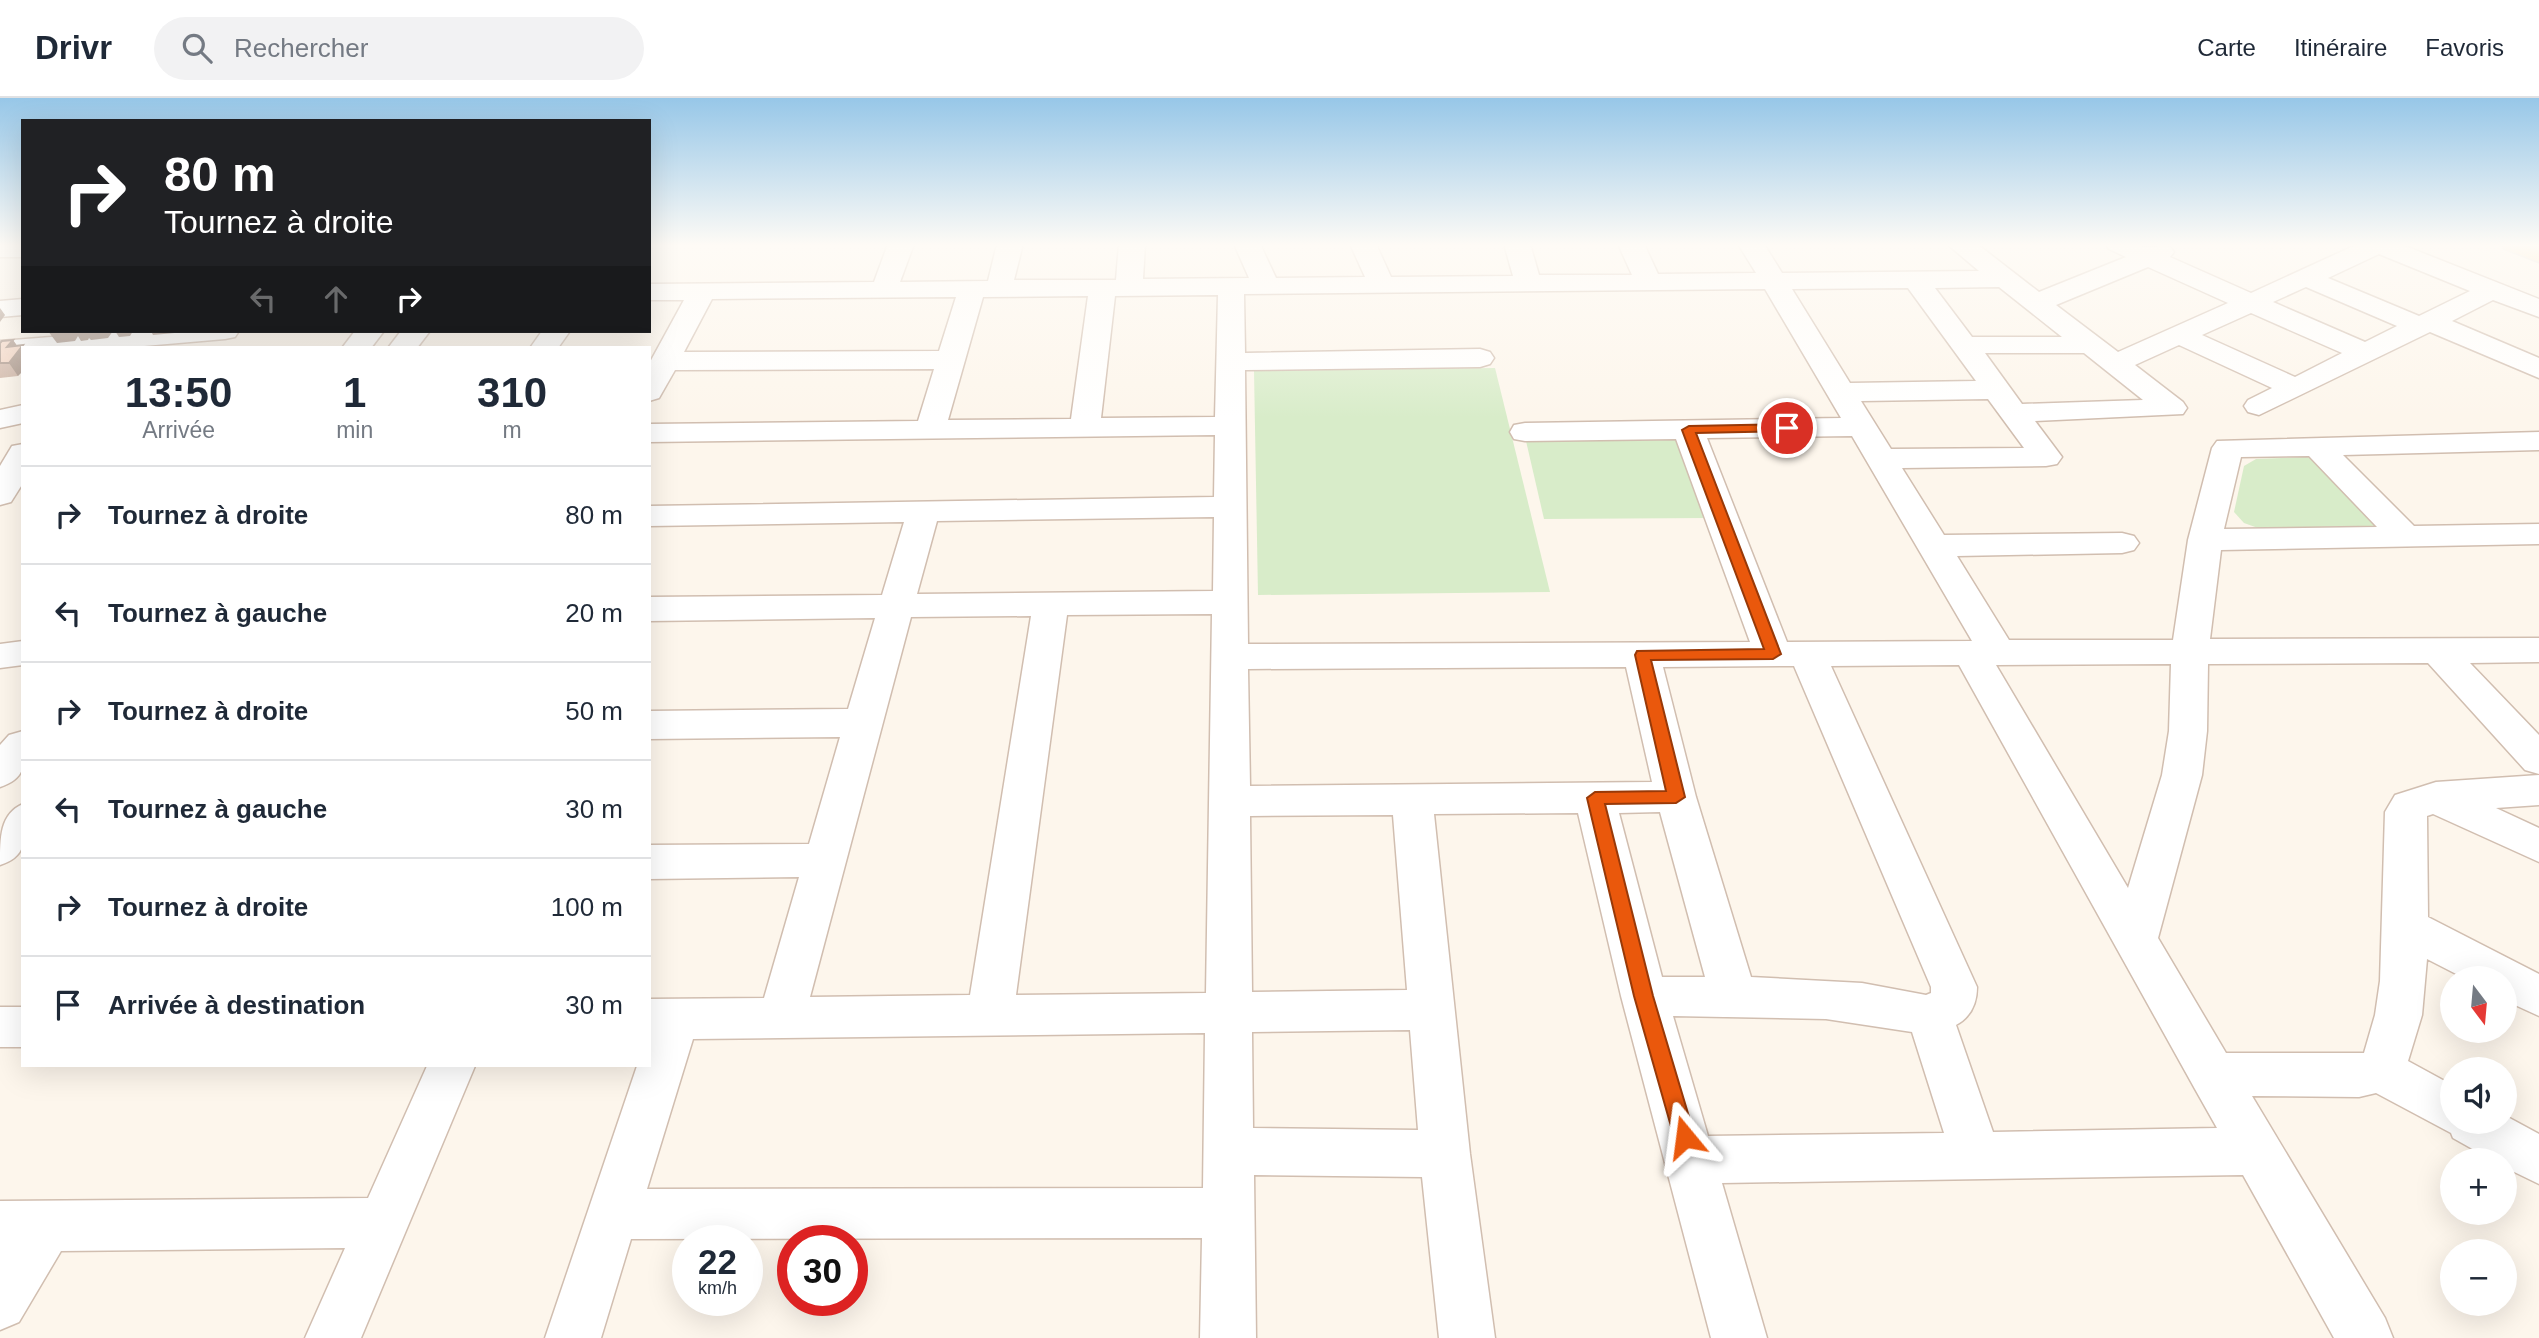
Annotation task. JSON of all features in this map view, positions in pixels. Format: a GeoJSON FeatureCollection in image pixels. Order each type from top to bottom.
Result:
{"type":"FeatureCollection","features":[{"type":"Feature","properties":{"kind":"street"},"geometry":{"type":"LineString","coordinates":[[651,387],[697,302]]}},
{"type":"Feature","properties":{"kind":"street"},"geometry":{"type":"LineString","coordinates":[[930,430],[951,360],[979,302]]}},
{"type":"Feature","properties":{"kind":"street"},"geometry":{"type":"LineString","coordinates":[[1085,428],[1112,302]]}},
{"type":"Feature","properties":{"kind":"street"},"geometry":{"type":"LineString","coordinates":[[1228,1338],[1230,362],[1244,302]]}},
{"type":"Feature","properties":{"kind":"street"},"geometry":{"type":"LineString","coordinates":[[1785,302],[1933,546],[1984,653],[2136,940],[2365,1338]]}},
{"type":"Feature","properties":{"kind":"street"},"geometry":{"type":"LineString","coordinates":[[1881,459],[2046,457],[1932,302]]}},
{"type":"Feature","properties":{"kind":"street"},"geometry":{"type":"LineString","coordinates":[[2369,302],[2539,369]]}},
{"type":"Feature","properties":{"kind":"street"},"geometry":{"type":"LineString","coordinates":[[2259,406],[2468,302]]}},
{"type":"Feature","properties":{"kind":"street"},"geometry":{"type":"LineString","coordinates":[[2521,302],[2539,309]]}},
{"type":"Feature","properties":{"kind":"street"},"geometry":{"type":"LineString","coordinates":[[1840,392],[2172,408],[2036,303]]}},
{"type":"Feature","properties":{"kind":"street"},"geometry":{"type":"LineString","coordinates":[[2115,364],[2251,303],[2365,353]]}},
{"type":"Feature","properties":{"kind":"street"},"geometry":{"type":"LineString","coordinates":[[0,309],[21,307]]}},
{"type":"Feature","properties":{"kind":"street"},"geometry":{"type":"LineString","coordinates":[[0,350],[52,338],[86,345],[140,335],[182,333]]}},
{"type":"Feature","properties":{"kind":"street"},"geometry":{"type":"LineString","coordinates":[[2179,335],[2296,388]]}},
{"type":"Feature","properties":{"kind":"street"},"geometry":{"type":"LineString","coordinates":[[1964,345],[2090,345]]}},
{"type":"Feature","properties":{"kind":"street"},"geometry":{"type":"LineString","coordinates":[[1230,362],[1480,358]]}},
{"type":"Feature","properties":{"kind":"street"},"geometry":{"type":"LineString","coordinates":[[665,361],[951,360]]}},
{"type":"Feature","properties":{"kind":"street"},"geometry":{"type":"LineString","coordinates":[[0,419],[21,414]]}},
{"type":"Feature","properties":{"kind":"street"},"geometry":{"type":"LineString","coordinates":[[651,433],[1231,426]]}},
{"type":"Feature","properties":{"kind":"street"},"geometry":{"type":"LineString","coordinates":[[1525,432],[1861,427]]}},
{"type":"Feature","properties":{"kind":"street"},"geometry":{"type":"LineString","coordinates":[[1644,996],[1879,1006],[1930,1016],[1954,999],[1954,987],[1790,654],[1689,430]]}},
{"type":"Feature","properties":{"kind":"street"},"geometry":{"type":"LineString","coordinates":[[2136,940],[2182,775],[2188,731],[2190,652],[2204,540],[2228,449],[2539,441]]}},
{"type":"Feature","properties":{"kind":"street"},"geometry":{"type":"LineString","coordinates":[[2317,446],[2406,537]]}},
{"type":"Feature","properties":{"kind":"street"},"geometry":{"type":"LineString","coordinates":[[0,495],[21,457]]}},
{"type":"Feature","properties":{"kind":"street"},"geometry":{"type":"LineString","coordinates":[[651,516],[1230,507]]}},
{"type":"Feature","properties":{"kind":"street"},"geometry":{"type":"LineString","coordinates":[[780,1018],[923,512]]}},
{"type":"Feature","properties":{"kind":"street"},"geometry":{"type":"LineString","coordinates":[[2204,540],[2406,537],[2534,539]]}},
{"type":"Feature","properties":{"kind":"street"},"geometry":{"type":"LineString","coordinates":[[1933,546],[2122,543]]}},
{"type":"Feature","properties":{"kind":"street"},"geometry":{"type":"LineString","coordinates":[[651,609],[1230,602]]}},
{"type":"Feature","properties":{"kind":"street"},"geometry":{"type":"LineString","coordinates":[[990,1015],[1052,604]]}},
{"type":"Feature","properties":{"kind":"street"},"geometry":{"type":"LineString","coordinates":[[2437,650],[2539,760]]}},
{"type":"Feature","properties":{"kind":"street"},"geometry":{"type":"LineString","coordinates":[[1230,657],[2539,650]]}},
{"type":"Feature","properties":{"kind":"street"},"geometry":{"type":"LineString","coordinates":[[0,656],[21,653]]}},
{"type":"Feature","properties":{"kind":"street"},"geometry":{"type":"LineString","coordinates":[[1642,655],[1676,797],[1734,998]]}},
{"type":"Feature","properties":{"kind":"street"},"geometry":{"type":"LineString","coordinates":[[651,725],[863,723]]}},
{"type":"Feature","properties":{"kind":"street"},"geometry":{"type":"LineString","coordinates":[[0,772],[21,747]]}},
{"type":"Feature","properties":{"kind":"street"},"geometry":{"type":"LineString","coordinates":[[2212,1074],[2359,1076],[2379,1070],[2392,1050],[2400,1016],[2406,812],[2417,802],[2436,797],[2539,790]]}},
{"type":"Feature","properties":{"kind":"street"},"geometry":{"type":"LineString","coordinates":[[1229,801],[1676,797]]}},
{"type":"Feature","properties":{"kind":"street"},"geometry":{"type":"LineString","coordinates":[[2436,797],[2539,846]]}},
{"type":"Feature","properties":{"kind":"street"},"geometry":{"type":"LineString","coordinates":[[1595,798],[1644,996],[1739,1338]]}},
{"type":"Feature","properties":{"kind":"street"},"geometry":{"type":"LineString","coordinates":[[1412,799],[1446,1154],[1467,1338]]}},
{"type":"Feature","properties":{"kind":"street"},"geometry":{"type":"LineString","coordinates":[[0,849],[21,823]]}},
{"type":"Feature","properties":{"kind":"street"},"geometry":{"type":"LineString","coordinates":[[651,862],[825,860]]}},
{"type":"Feature","properties":{"kind":"street"},"geometry":{"type":"LineString","coordinates":[[2404,925],[2539,996]]}},
{"type":"Feature","properties":{"kind":"street"},"geometry":{"type":"LineString","coordinates":[[651,1067],[663,1019],[1432,1010]]}},
{"type":"Feature","properties":{"kind":"street"},"geometry":{"type":"LineString","coordinates":[[1930,1016],[1976,1155]]}},
{"type":"Feature","properties":{"kind":"street"},"geometry":{"type":"LineString","coordinates":[[0,1027],[21,1027]]}},
{"type":"Feature","properties":{"kind":"street"},"geometry":{"type":"LineString","coordinates":[[333,1338],[451,1067]]}},
{"type":"Feature","properties":{"kind":"street"},"geometry":{"type":"LineString","coordinates":[[573,1338],[614,1214],[651,1067]]}},
{"type":"Feature","properties":{"kind":"street"},"geometry":{"type":"LineString","coordinates":[[2379,1070],[2440,1104]]}},
{"type":"Feature","properties":{"kind":"street"},"geometry":{"type":"LineString","coordinates":[[2492,1134],[2539,1160]]}},
{"type":"Feature","properties":{"kind":"street"},"geometry":{"type":"LineString","coordinates":[[1228,1151],[1446,1154]]}},
{"type":"Feature","properties":{"kind":"street"},"geometry":{"type":"LineString","coordinates":[[1691,1160],[2257,1151]]}},
{"type":"Feature","properties":{"kind":"street"},"geometry":{"type":"LineString","coordinates":[[614,1214],[1228,1213]]}},
{"type":"Feature","properties":{"kind":"street"},"geometry":{"type":"LineString","coordinates":[[0,1303],[23,1226],[383,1223]]}},
{"type":"Feature","properties":{"kind":"green space"},"geometry":{"type":"Polygon","coordinates":[[[1495,368],[1550,592],[1258,595],[1254,371],[1495,368]]]}},
{"type":"Feature","properties":{"kind":"green space"},"geometry":{"type":"Polygon","coordinates":[[[1679,440],[1708,518],[1544,519],[1526,441],[1679,440]]]}},
{"type":"Feature","properties":{"kind":"green space"},"geometry":{"type":"Polygon","coordinates":[[[2312,458],[2376,526],[2258,528],[2244,523],[2234,512],[2244,466],[2256,459],[2312,458]]]}},
{"type":"Feature","properties":{"kind":"building"},"geometry":{"type":"Polygon","coordinates":[[[13,340],[7,347],[23,345],[9,363],[0,363],[2,341],[13,340]]]}},
{"type":"Feature","properties":{"kind":"route"},"geometry":{"type":"LineString","coordinates":[[1685,1137],[1644,996],[1595,798],[1676,797],[1642,655],[1773,654],[1689,430],[1787,428]]}}]}
